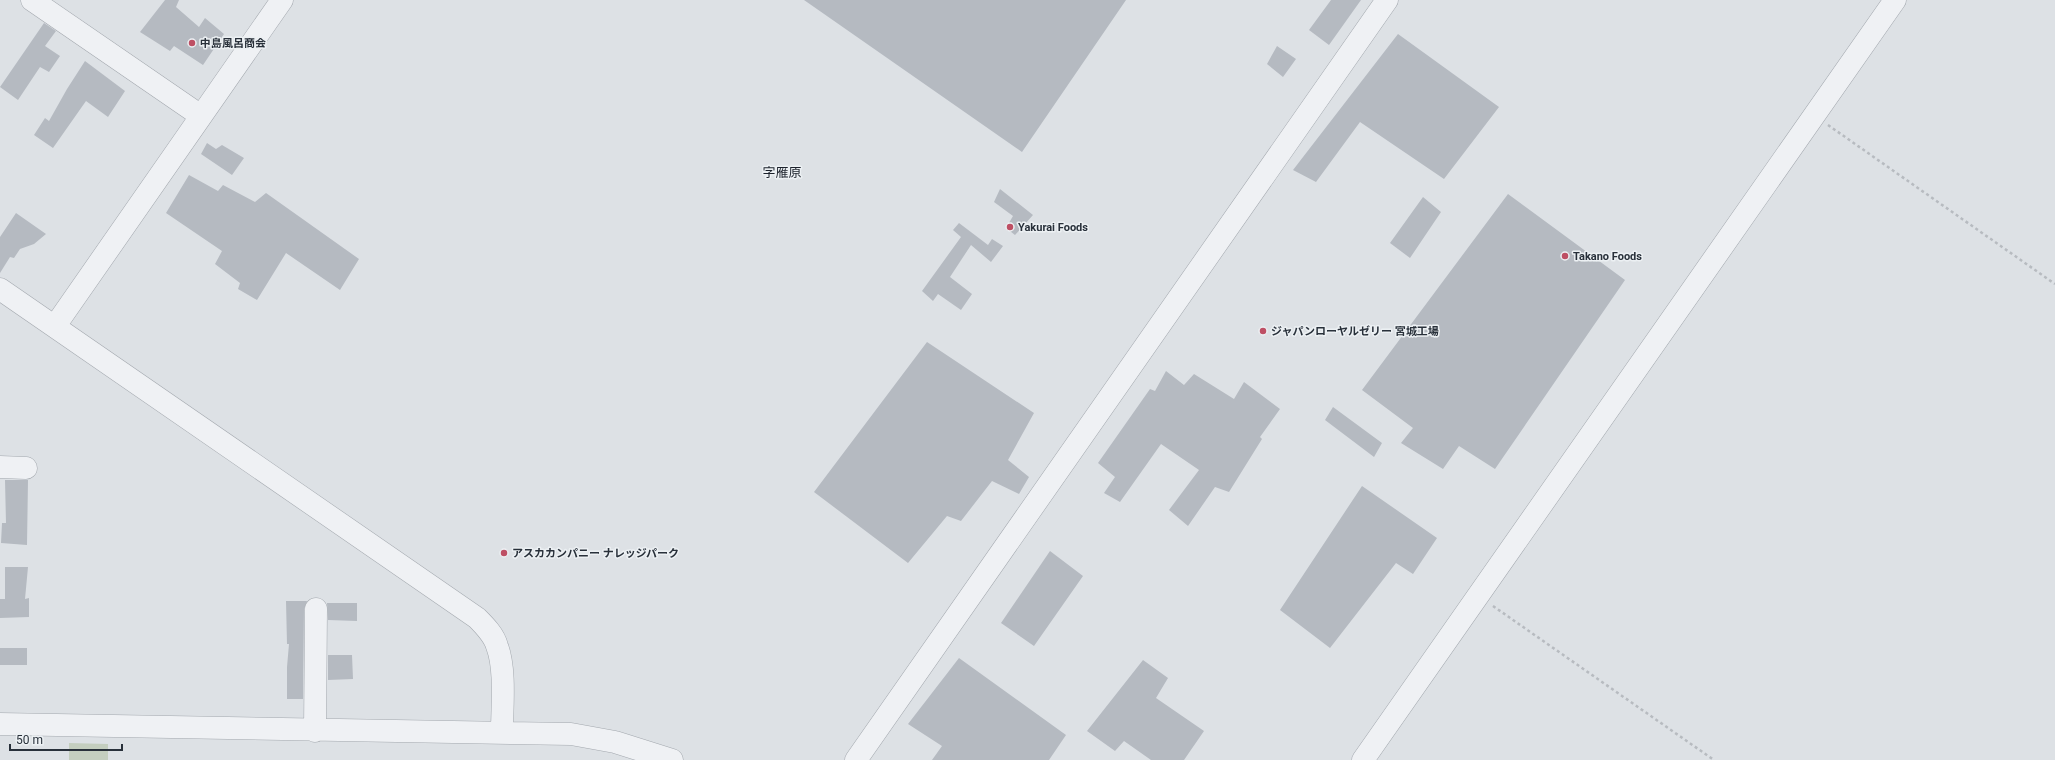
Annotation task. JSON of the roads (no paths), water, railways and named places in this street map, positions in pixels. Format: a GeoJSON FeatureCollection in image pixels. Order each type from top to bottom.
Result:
{"type":"FeatureCollection","features":[{"type":"Feature","properties":{"kind":"street"},"geometry":{"type":"LineString","coordinates":[[32,0],[201,116]]}},
{"type":"Feature","properties":{"kind":"street"},"geometry":{"type":"LineString","coordinates":[[55,326],[282,0]]}},
{"type":"Feature","properties":{"kind":"street"},"geometry":{"type":"LineString","coordinates":[[856,760],[1387,0]]}},
{"type":"Feature","properties":{"kind":"street"},"geometry":{"type":"LineString","coordinates":[[1363,760],[1895,0]]}},
{"type":"Feature","properties":{"kind":"street"},"geometry":{"type":"LineString","coordinates":[[0,289],[477,618],[488,630],[497,645],[501,660],[502,732]]}},
{"type":"Feature","properties":{"kind":"street"},"geometry":{"type":"LineString","coordinates":[[0,467],[26,468]]}},
{"type":"Feature","properties":{"kind":"street"},"geometry":{"type":"LineString","coordinates":[[315,730],[316,609]]}},
{"type":"Feature","properties":{"kind":"street"},"geometry":{"type":"LineString","coordinates":[[0,724],[571,734],[616,742],[672,760]]}},
{"type":"Feature","properties":{"kind":"place","name":"中島風呂商会"},"geometry":{"type":"Point","coordinates":[192,43]}},
{"type":"Feature","properties":{"kind":"place","name":"Yakurai Foods"},"geometry":{"type":"Point","coordinates":[1010,227]}},
{"type":"Feature","properties":{"kind":"place","name":"Takano Foods"},"geometry":{"type":"Point","coordinates":[1565,256]}},
{"type":"Feature","properties":{"kind":"place","name":"ジャパンローヤルゼリー 宮城工場"},"geometry":{"type":"Point","coordinates":[1263,331]}},
{"type":"Feature","properties":{"kind":"place","name":"アスカカンパニー ナレッジパーク"},"geometry":{"type":"Point","coordinates":[504,553]}},
{"type":"Feature","properties":{"kind":"district","name":"字雁原"},"geometry":{"type":"Point","coordinates":[782,172]}}]}
